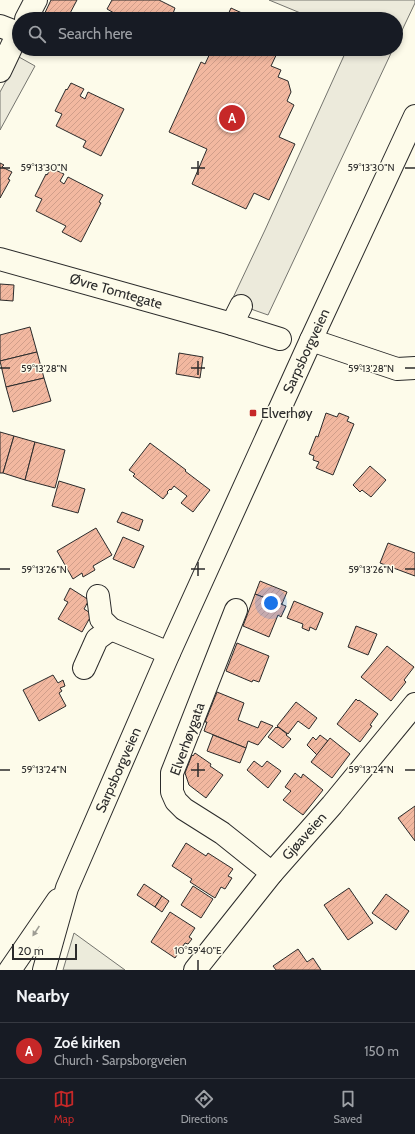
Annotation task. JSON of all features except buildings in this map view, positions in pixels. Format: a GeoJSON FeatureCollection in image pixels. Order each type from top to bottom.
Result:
{"type":"FeatureCollection","features":[{"type":"Feature","properties":{"kind":"main road"},"geometry":{"type":"LineString","coordinates":[[27,12],[36,0]]}},
{"type":"Feature","properties":{"kind":"main road"},"geometry":{"type":"LineString","coordinates":[[0,71],[12,38]]}},
{"type":"Feature","properties":{"kind":"main road","name":"Sarpsborgveien"},"geometry":{"type":"LineString","coordinates":[[44,970],[67,888],[169,653],[311,340],[415,116]]}},
{"type":"Feature","properties":{"kind":"main road","name":"Øvre Tomtegate"},"geometry":{"type":"LineString","coordinates":[[0,260],[236,315],[280,339]]}},
{"type":"Feature","properties":{"kind":"main road"},"geometry":{"type":"LineString","coordinates":[[311,340],[397,369],[415,368]]}},
{"type":"Feature","properties":{"kind":"main road"},"geometry":{"type":"LineString","coordinates":[[98,596],[101,619],[111,629],[169,653]]}},
{"type":"Feature","properties":{"kind":"main road","name":"Elverhøygata"},"geometry":{"type":"LineString","coordinates":[[236,610],[172,773],[172,792],[176,801],[184,809],[222,833],[272,873]]}},
{"type":"Feature","properties":{"kind":"main road"},"geometry":{"type":"LineString","coordinates":[[84,668],[97,639],[111,629]]}},
{"type":"Feature","properties":{"kind":"main road","name":"Gjøaveien"},"geometry":{"type":"LineString","coordinates":[[195,970],[272,873],[332,805],[415,704]]}},
{"type":"Feature","properties":{"kind":"main road","name":"Sarpsborgveien"},"geometry":{"type":"LineString","coordinates":[[10,970],[67,888]]}},
{"type":"Feature","properties":{"kind":"shaded area"},"geometry":{"type":"Polygon","coordinates":[[[269,0],[415,0],[403,28],[403,12],[298,12],[269,0]]]}},
{"type":"Feature","properties":{"kind":"shaded area"},"geometry":{"type":"Polygon","coordinates":[[[344,56],[390,56],[268,315],[231,302],[344,56]]]}},
{"type":"Feature","properties":{"kind":"shaded area"},"geometry":{"type":"Polygon","coordinates":[[[19,57],[35,66],[0,130],[0,92],[19,57]]]}},
{"type":"Feature","properties":{"kind":"shaded area"},"geometry":{"type":"Polygon","coordinates":[[[74,933],[125,970],[63,970],[74,933]]]}},
{"type":"Feature","properties":{"kind":"place","name":"Zoé kirken"},"geometry":{"type":"Point","coordinates":[232,118]}},
{"type":"Feature","properties":{"kind":"place","name":"Elverhøy"},"geometry":{"type":"Point","coordinates":[253,413]}}]}
